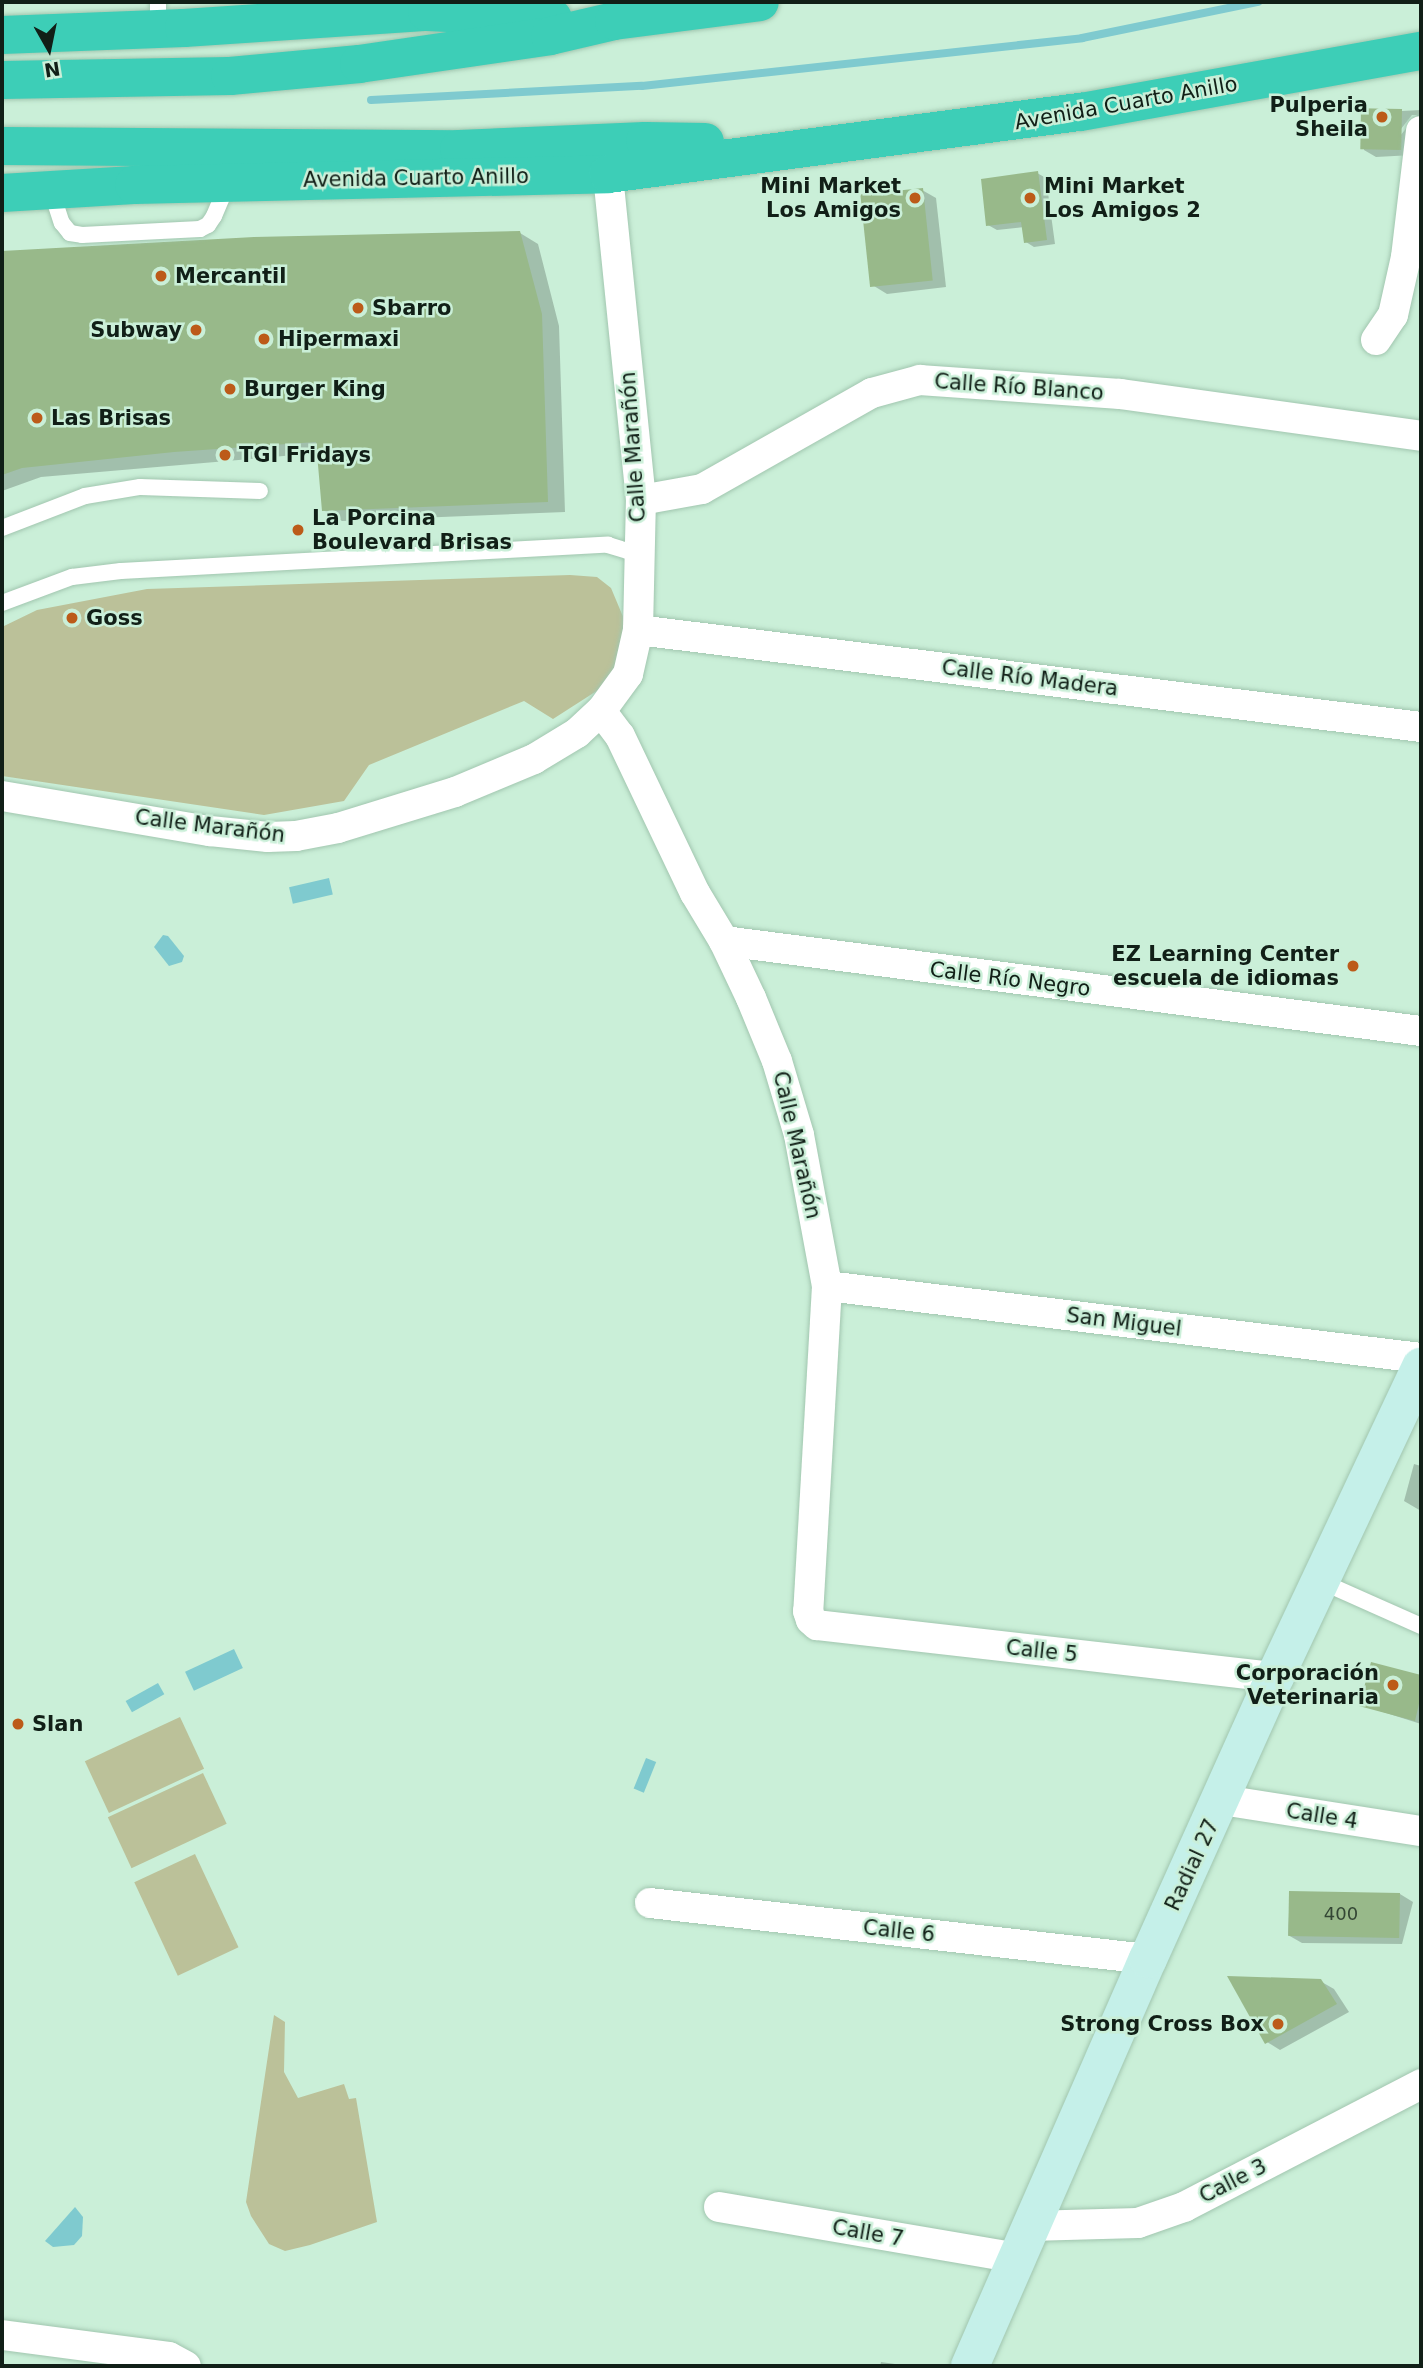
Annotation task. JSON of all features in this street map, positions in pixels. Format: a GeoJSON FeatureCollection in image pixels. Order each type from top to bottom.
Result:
{"type":"FeatureCollection","features":[{"type":"Feature","properties":{"kind":"highway"},"geometry":{"type":"LineString","coordinates":[[2,35],[158,15],[427,12],[622,14],[760,2]]}},
{"type":"Feature","properties":{"kind":"highway"},"geometry":{"type":"LineString","coordinates":[[2,80],[230,76],[359,64],[550,36],[622,14]]}},
{"type":"Feature","properties":{"kind":"highway","name":"Avenida Cuarto Anillo"},"geometry":{"type":"LineString","coordinates":[[2,193],[228,183],[608,174],[1081,112],[1421,51]]}},
{"type":"Feature","properties":{"kind":"highway","name":"Avenida Cuarto Anillo"},"geometry":{"type":"LineString","coordinates":[[2,146],[459,149],[645,141],[829,145]]}},
{"type":"Feature","properties":{"kind":"street"},"geometry":{"type":"LineString","coordinates":[[1376,340],[1393,315],[1406,257],[1421,131]]}},
{"type":"Feature","properties":{"kind":"street","name":"Calle Marañón"},"geometry":{"type":"LineString","coordinates":[[2,796],[210,831],[268,837],[296,836],[338,828],[455,792],[534,759],[577,733],[601,711],[628,674],[638,630],[641,499],[608,174]]}},
{"type":"Feature","properties":{"kind":"street","name":"Calle Río Blanco"},"geometry":{"type":"LineString","coordinates":[[641,499],[702,488],[872,393],[920,380],[1120,394],[1421,436]]}},
{"type":"Feature","properties":{"kind":"street","name":"Calle Río Madera"},"geometry":{"type":"LineString","coordinates":[[638,630],[1421,727]]}},
{"type":"Feature","properties":{"kind":"street","name":"Calle Marañón"},"geometry":{"type":"LineString","coordinates":[[601,711],[620,736],[695,893],[724,941],[777,1061],[799,1135],[827,1286],[808,1611],[811,1620]]}},
{"type":"Feature","properties":{"kind":"street","name":"Calle Río Negro"},"geometry":{"type":"LineString","coordinates":[[724,941],[1421,1031]]}},
{"type":"Feature","properties":{"kind":"street","name":"San Miguel"},"geometry":{"type":"LineString","coordinates":[[827,1286],[1421,1357]]}},
{"type":"Feature","properties":{"kind":"street","name":"Radial 27"},"geometry":{"type":"LineString","coordinates":[[970,2366],[1147,1959],[1222,1800],[1275,1676],[1421,1367]]}},
{"type":"Feature","properties":{"kind":"street","name":"Calle 5"},"geometry":{"type":"LineString","coordinates":[[811,1620],[817,1625],[1275,1676]]}},
{"type":"Feature","properties":{"kind":"street","name":"Calle 4"},"geometry":{"type":"LineString","coordinates":[[1222,1800],[1421,1831]]}},
{"type":"Feature","properties":{"kind":"street","name":"Calle 6"},"geometry":{"type":"LineString","coordinates":[[650,1903],[1147,1959]]}},
{"type":"Feature","properties":{"kind":"street","name":"Calle 3"},"geometry":{"type":"LineString","coordinates":[[1024,2242],[1138,2223],[1172,2211],[1421,2084]]}},
{"type":"Feature","properties":{"kind":"street","name":"Calle 7"},"geometry":{"type":"LineString","coordinates":[[719,2207],[1024,2242]]}},
{"type":"Feature","properties":{"kind":"street"},"geometry":{"type":"LineString","coordinates":[[2,2335],[169,2357],[186,2366]]}},
{"type":"Feature","properties":{"kind":"lane"},"geometry":{"type":"LineString","coordinates":[[2,528],[85,496],[140,487],[260,491]]}},
{"type":"Feature","properties":{"kind":"lane"},"geometry":{"type":"LineString","coordinates":[[2,603],[72,577],[121,571],[608,545],[638,554]]}},
{"type":"Feature","properties":{"kind":"lane"},"geometry":{"type":"LineString","coordinates":[[1320,1581],[1421,1626]]}},
{"type":"Feature","properties":{"kind":"green space"},"geometry":{"type":"Polygon","coordinates":[[[570,575],[597,577],[611,588],[624,619],[627,653],[606,685],[553,719],[524,701],[369,765],[344,801],[264,815],[2,776],[2,627],[37,610],[147,589],[570,575]]]}},
{"type":"Feature","properties":{"kind":"green space"},"geometry":{"type":"Polygon","coordinates":[[[180,1717],[204,1769],[109,1813],[85,1761],[180,1717]]]}},
{"type":"Feature","properties":{"kind":"green space"},"geometry":{"type":"Polygon","coordinates":[[[203,1773],[227,1824],[132,1868],[108,1817],[203,1773]]]}},
{"type":"Feature","properties":{"kind":"green space"},"geometry":{"type":"Polygon","coordinates":[[[195,1854],[239,1947],[178,1976],[134,1882],[195,1854]]]}},
{"type":"Feature","properties":{"kind":"green space"},"geometry":{"type":"Polygon","coordinates":[[[274,2015],[285,2022],[284,2072],[298,2098],[344,2084],[349,2099],[356,2098],[377,2222],[285,2251],[269,2244],[251,2216],[246,2202],[274,2015]]]}},
{"type":"Feature","properties":{"kind":"water"},"geometry":{"type":"Polygon","coordinates":[[[329,878],[333,895],[293,904],[289,887],[329,878]]]}},
{"type":"Feature","properties":{"kind":"water"},"geometry":{"type":"Polygon","coordinates":[[[163,935],[168,936],[184,956],[182,962],[169,966],[154,947],[163,935]]]}},
{"type":"Feature","properties":{"kind":"water"},"geometry":{"type":"Polygon","coordinates":[[[234,1649],[243,1668],[194,1691],[185,1672],[234,1649]]]}},
{"type":"Feature","properties":{"kind":"water"},"geometry":{"type":"Polygon","coordinates":[[[158,1683],[164,1694],[132,1712],[126,1701],[158,1683]]]}},
{"type":"Feature","properties":{"kind":"water"},"geometry":{"type":"Polygon","coordinates":[[[646,1758],[656,1762],[644,1793],[634,1789],[646,1758]]]}},
{"type":"Feature","properties":{"kind":"water"},"geometry":{"type":"Polygon","coordinates":[[[75,2207],[83,2217],[82,2236],[74,2245],[53,2247],[45,2241],[75,2207]]]}},
{"type":"Feature","properties":{"kind":"building"},"geometry":{"type":"Polygon","coordinates":[[[1361,108],[1402,109],[1401,150],[1360,149],[1361,108]]]}},
{"type":"Feature","properties":{"kind":"building"},"geometry":{"type":"Polygon","coordinates":[[[1038,171],[1047,240],[1024,243],[1021,222],[986,226],[981,179],[1038,171]]]}},
{"type":"Feature","properties":{"kind":"building"},"geometry":{"type":"Polygon","coordinates":[[[923,188],[933,280],[870,287],[860,195],[923,188]]]}},
{"type":"Feature","properties":{"kind":"building","name":"Las Brisas"},"geometry":{"type":"Polygon","coordinates":[[[520,231],[542,314],[548,502],[322,511],[316,442],[174,452],[22,468],[2,475],[2,251],[254,237],[520,231]]]}},
{"type":"Feature","properties":{"kind":"building","name":"Corporación Veterinaria"},"geometry":{"type":"Polygon","coordinates":[[[1371,1662],[1421,1675],[1421,1695],[1415,1721],[1359,1706],[1371,1662]]]}},
{"type":"Feature","properties":{"kind":"building"},"geometry":{"type":"Polygon","coordinates":[[[1289,1891],[1400,1893],[1399,1938],[1288,1936],[1289,1891]]]}},
{"type":"Feature","properties":{"kind":"building","name":"Strong Cross Box"},"geometry":{"type":"Polygon","coordinates":[[[1227,1976],[1321,1979],[1337,2004],[1265,2044],[1227,1976]]]}},
{"type":"Feature","properties":{"kind":"waterway"},"geometry":{"type":"LineString","coordinates":[[371,100],[642,86],[1082,38],[1258,2]]}},
{"type":"Feature","properties":{"kind":"place","name":"Pulperia Sheila"},"geometry":{"type":"Point","coordinates":[1382,117]}},
{"type":"Feature","properties":{"kind":"place","name":"Mini Market Los Amigos"},"geometry":{"type":"Point","coordinates":[915,198]}},
{"type":"Feature","properties":{"kind":"place","name":"Mini Market Los Amigos 2"},"geometry":{"type":"Point","coordinates":[1030,198]}},
{"type":"Feature","properties":{"kind":"place","name":"Mercantil"},"geometry":{"type":"Point","coordinates":[161,276]}},
{"type":"Feature","properties":{"kind":"place","name":"Sbarro"},"geometry":{"type":"Point","coordinates":[358,308]}},
{"type":"Feature","properties":{"kind":"place","name":"Subway"},"geometry":{"type":"Point","coordinates":[196,330]}},
{"type":"Feature","properties":{"kind":"place","name":"Hipermaxi"},"geometry":{"type":"Point","coordinates":[264,339]}},
{"type":"Feature","properties":{"kind":"place","name":"Burger King"},"geometry":{"type":"Point","coordinates":[230,389]}},
{"type":"Feature","properties":{"kind":"place","name":"Las Brisas"},"geometry":{"type":"Point","coordinates":[37,418]}},
{"type":"Feature","properties":{"kind":"place","name":"TGI Fridays"},"geometry":{"type":"Point","coordinates":[225,455]}},
{"type":"Feature","properties":{"kind":"place","name":"La Porcina Boulevard Brisas"},"geometry":{"type":"Point","coordinates":[298,530]}},
{"type":"Feature","properties":{"kind":"place","name":"Goss"},"geometry":{"type":"Point","coordinates":[72,618]}},
{"type":"Feature","properties":{"kind":"place","name":"EZ Learning Center escuela de idiomas"},"geometry":{"type":"Point","coordinates":[1353,966]}},
{"type":"Feature","properties":{"kind":"place","name":"Corporación Veterinaria"},"geometry":{"type":"Point","coordinates":[1393,1685]}},
{"type":"Feature","properties":{"kind":"place","name":"Slan"},"geometry":{"type":"Point","coordinates":[18,1724]}},
{"type":"Feature","properties":{"kind":"place","name":"Strong Cross Box"},"geometry":{"type":"Point","coordinates":[1278,2024]}}]}
